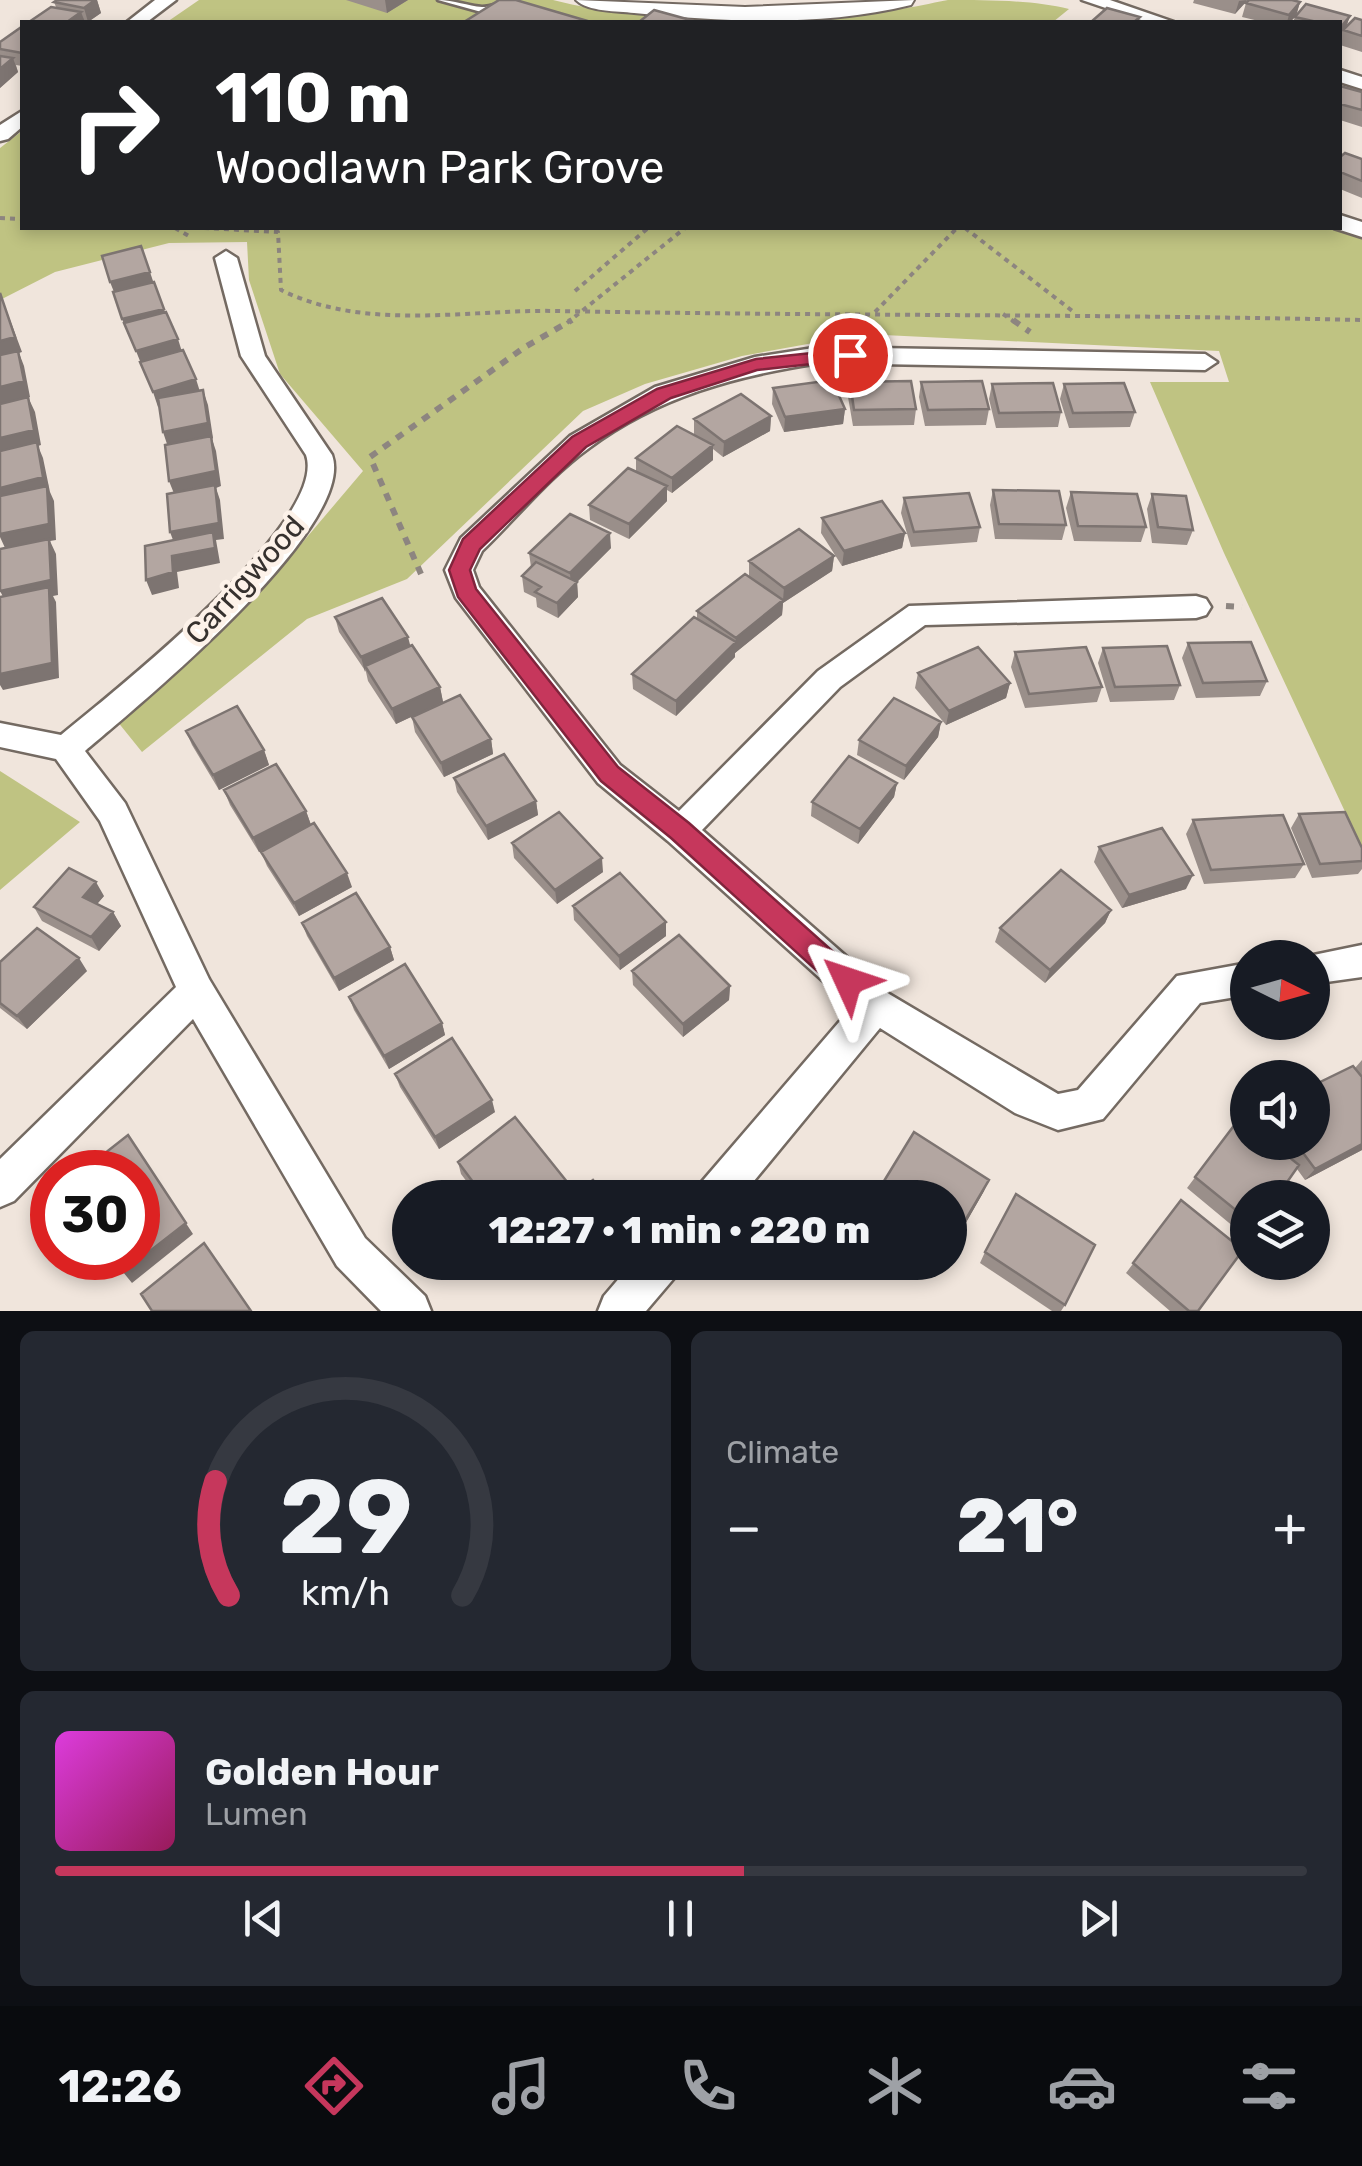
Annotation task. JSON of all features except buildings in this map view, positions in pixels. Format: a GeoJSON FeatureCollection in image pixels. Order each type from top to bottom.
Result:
{"type":"FeatureCollection","features":[{"type":"Feature","properties":{"kind":"street"},"geometry":{"type":"LineString","coordinates":[[123,0],[160,4]]}},
{"type":"Feature","properties":{"kind":"street"},"geometry":{"type":"LineString","coordinates":[[587,0],[692,11],[868,7],[903,0]]}},
{"type":"Feature","properties":{"kind":"street"},"geometry":{"type":"LineString","coordinates":[[1091,0],[1158,20]]}},
{"type":"Feature","properties":{"kind":"street"},"geometry":{"type":"LineString","coordinates":[[139,20],[160,4]]}},
{"type":"Feature","properties":{"kind":"street"},"geometry":{"type":"LineString","coordinates":[[1,135],[20,119]]}},
{"type":"Feature","properties":{"kind":"street","name":"Carrigwood"},"geometry":{"type":"LineString","coordinates":[[66,749],[156,676],[292,536],[318,494],[322,461],[256,364],[226,258]]}},
{"type":"Feature","properties":{"kind":"street"},"geometry":{"type":"LineString","coordinates":[[1206,362],[820,355],[756,364],[664,393],[579,442],[471,545],[460,570],[466,591],[610,774],[680,830],[876,1006],[1028,1100],[1058,1112],[1088,1106],[1190,988],[1230,982]]}},
{"type":"Feature","properties":{"kind":"street"},"geometry":{"type":"LineString","coordinates":[[680,830],[829,679],[919,614],[1211,606]]}},
{"type":"Feature","properties":{"kind":"street"},"geometry":{"type":"LineString","coordinates":[[0,736],[66,749],[113,812],[196,991],[351,1252],[410,1311]]}},
{"type":"Feature","properties":{"kind":"street"},"geometry":{"type":"LineString","coordinates":[[1330,965],[1362,960]]}},
{"type":"Feature","properties":{"kind":"street"},"geometry":{"type":"LineString","coordinates":[[0,1186],[196,991]]}},
{"type":"Feature","properties":{"kind":"street"},"geometry":{"type":"LineString","coordinates":[[729,1180],[876,1006]]}},
{"type":"Feature","properties":{"kind":"street"},"geometry":{"type":"LineString","coordinates":[[618,1311],[645,1280]]}},
{"type":"Feature","properties":{"kind":"lane"},"geometry":{"type":"LineString","coordinates":[[443,0],[485,10],[512,0]]}},
{"type":"Feature","properties":{"kind":"path"},"geometry":{"type":"LineString","coordinates":[[178,230],[189,236]]}},
{"type":"Feature","properties":{"kind":"path"},"geometry":{"type":"LineString","coordinates":[[241,230],[278,232],[281,290],[300,302],[387,316],[526,310],[582,314],[875,312],[1362,320]]}},
{"type":"Feature","properties":{"kind":"path"},"geometry":{"type":"LineString","coordinates":[[576,291],[646,230]]}},
{"type":"Feature","properties":{"kind":"path"},"geometry":{"type":"LineString","coordinates":[[421,574],[370,456],[526,347],[582,314],[684,230]]}},
{"type":"Feature","properties":{"kind":"path"},"geometry":{"type":"LineString","coordinates":[[875,312],[954,230]]}},
{"type":"Feature","properties":{"kind":"path"},"geometry":{"type":"LineString","coordinates":[[968,230],[1076,314]]}},
{"type":"Feature","properties":{"kind":"path"},"geometry":{"type":"LineString","coordinates":[[1211,606],[1242,606]]}},
{"type":"Feature","properties":{"kind":"green space"},"geometry":{"type":"Polygon","coordinates":[[[199,0],[553,0],[637,14],[723,18],[896,9],[948,0],[1025,2],[1069,9],[1055,20],[170,20],[199,0]]]}},
{"type":"Feature","properties":{"kind":"green space"},"geometry":{"type":"Polygon","coordinates":[[[20,133],[20,230],[1338,230],[1362,239],[1362,848],[1224,553],[1150,382],[1229,382],[1219,351],[863,334],[742,356],[645,384],[583,411],[407,579],[307,619],[142,752],[117,721],[280,569],[363,471],[280,374],[249,280],[247,242],[169,243],[55,272],[0,300],[0,148],[20,133]]]}},
{"type":"Feature","properties":{"kind":"green space"},"geometry":{"type":"Polygon","coordinates":[[[0,771],[80,822],[0,890],[0,771]]]}},
{"type":"Feature","properties":{"kind":"route"},"geometry":{"type":"LineString","coordinates":[[848,981],[680,830],[610,774],[466,591],[460,570],[471,545],[579,442],[664,393],[756,364],[850,355]]}}]}
